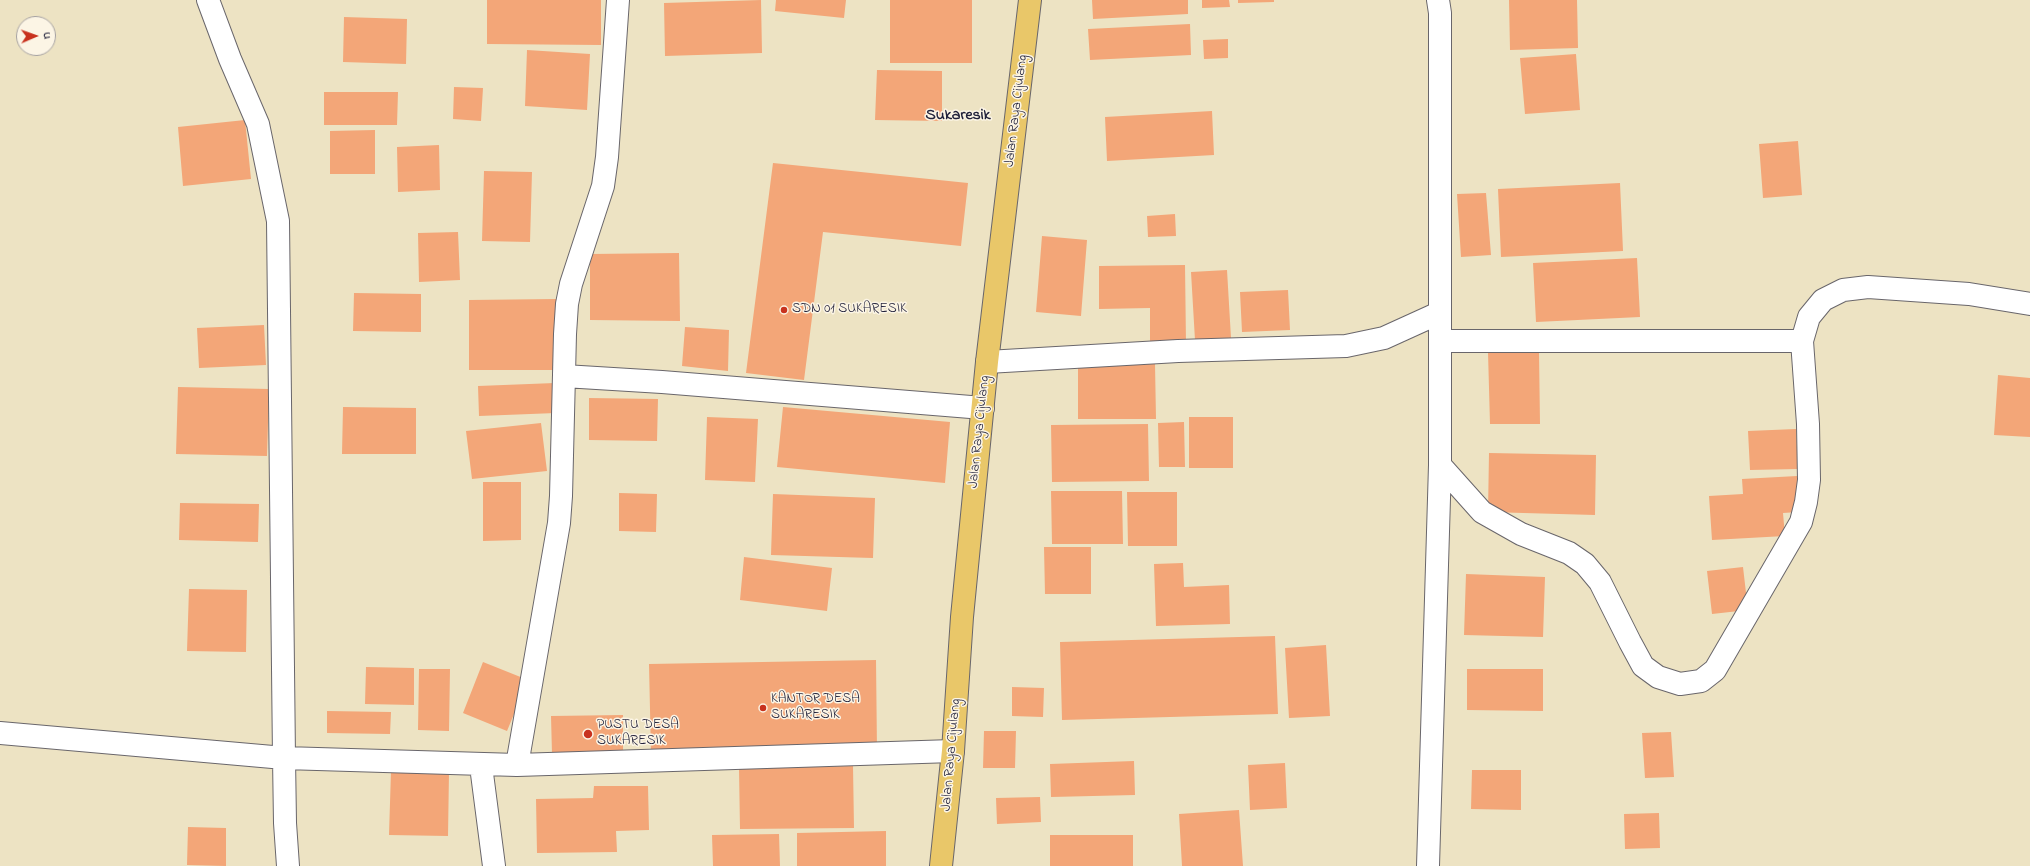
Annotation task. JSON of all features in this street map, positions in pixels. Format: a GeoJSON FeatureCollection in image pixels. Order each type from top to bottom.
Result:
{"type":"FeatureCollection","features":[{"type":"Feature","properties":{"kind":"highway","name":"Jalan Raya Cijulang"},"geometry":{"type":"LineString","coordinates":[[941,866],[953,751],[962,617],[987,362],[1030,0]]}},
{"type":"Feature","properties":{"kind":"street"},"geometry":{"type":"LineString","coordinates":[[208,0],[230,59],[258,124],[278,221],[285,823],[288,866]]}},
{"type":"Feature","properties":{"kind":"street"},"geometry":{"type":"LineString","coordinates":[[517,765],[559,523],[567,304],[571,284],[602,186],[606,165],[618,0]]}},
{"type":"Feature","properties":{"kind":"street"},"geometry":{"type":"LineString","coordinates":[[1428,866],[1440,465],[1440,13],[1438,0]]}},
{"type":"Feature","properties":{"kind":"street"},"geometry":{"type":"LineString","coordinates":[[1440,465],[1482,512],[1521,534],[1569,553],[1585,564],[1600,582],[1643,666],[1658,677],[1680,684],[1701,681],[1715,670],[1800,522],[1806,502],[1809,480],[1808,424],[1802,341],[1809,317],[1823,300],[1843,290],[1868,287],[1969,294],[2030,304]]}},
{"type":"Feature","properties":{"kind":"street"},"geometry":{"type":"LineString","coordinates":[[987,362],[1178,351],[1346,346],[1384,338],[1439,313]]}},
{"type":"Feature","properties":{"kind":"street"},"geometry":{"type":"LineString","coordinates":[[1440,341],[1802,341]]}},
{"type":"Feature","properties":{"kind":"street"},"geometry":{"type":"LineString","coordinates":[[564,376],[662,382],[983,408]]}},
{"type":"Feature","properties":{"kind":"street"},"geometry":{"type":"LineString","coordinates":[[0,733],[284,758],[481,766],[953,751]]}},
{"type":"Feature","properties":{"kind":"street"},"geometry":{"type":"LineString","coordinates":[[481,766],[494,866]]}},
{"type":"Feature","properties":{"kind":"building"},"geometry":{"type":"Polygon","coordinates":[[[487,0],[601,0],[601,45],[487,44],[487,0]]]}},
{"type":"Feature","properties":{"kind":"building"},"geometry":{"type":"Polygon","coordinates":[[[761,0],[762,53],[665,56],[664,3],[761,0]]]}},
{"type":"Feature","properties":{"kind":"building"},"geometry":{"type":"Polygon","coordinates":[[[776,0],[846,0],[844,18],[775,11],[776,0]]]}},
{"type":"Feature","properties":{"kind":"building"},"geometry":{"type":"Polygon","coordinates":[[[890,0],[972,0],[972,63],[890,63],[890,0]]]}},
{"type":"Feature","properties":{"kind":"building"},"geometry":{"type":"Polygon","coordinates":[[[1092,0],[1188,0],[1188,14],[1093,19],[1092,0]]]}},
{"type":"Feature","properties":{"kind":"building"},"geometry":{"type":"Polygon","coordinates":[[[1202,0],[1229,0],[1230,7],[1202,8],[1202,0]]]}},
{"type":"Feature","properties":{"kind":"building"},"geometry":{"type":"Polygon","coordinates":[[[1238,0],[1274,0],[1274,2],[1238,3],[1238,0]]]}},
{"type":"Feature","properties":{"kind":"building"},"geometry":{"type":"Polygon","coordinates":[[[1509,0],[1577,0],[1578,48],[1510,50],[1509,0]]]}},
{"type":"Feature","properties":{"kind":"building"},"geometry":{"type":"Polygon","coordinates":[[[344,17],[407,19],[406,64],[343,62],[344,17]]]}},
{"type":"Feature","properties":{"kind":"building"},"geometry":{"type":"Polygon","coordinates":[[[1190,24],[1191,55],[1090,60],[1088,29],[1190,24]]]}},
{"type":"Feature","properties":{"kind":"building"},"geometry":{"type":"Polygon","coordinates":[[[1228,39],[1228,58],[1204,59],[1203,40],[1228,39]]]}},
{"type":"Feature","properties":{"kind":"building"},"geometry":{"type":"Polygon","coordinates":[[[527,50],[590,54],[587,110],[525,106],[527,50]]]}},
{"type":"Feature","properties":{"kind":"building"},"geometry":{"type":"Polygon","coordinates":[[[1576,54],[1580,110],[1525,114],[1520,58],[1576,54]]]}},
{"type":"Feature","properties":{"kind":"building"},"geometry":{"type":"Polygon","coordinates":[[[877,70],[942,71],[942,121],[875,120],[877,70]]]}},
{"type":"Feature","properties":{"kind":"building"},"geometry":{"type":"Polygon","coordinates":[[[454,87],[483,88],[481,121],[453,119],[454,87]]]}},
{"type":"Feature","properties":{"kind":"building"},"geometry":{"type":"Polygon","coordinates":[[[324,92],[398,92],[397,125],[324,125],[324,92]]]}},
{"type":"Feature","properties":{"kind":"building"},"geometry":{"type":"Polygon","coordinates":[[[1212,111],[1214,155],[1107,161],[1105,117],[1212,111]]]}},
{"type":"Feature","properties":{"kind":"building"},"geometry":{"type":"Polygon","coordinates":[[[245,120],[251,179],[183,186],[178,127],[245,120]]]}},
{"type":"Feature","properties":{"kind":"building"},"geometry":{"type":"Polygon","coordinates":[[[375,130],[375,174],[330,174],[330,131],[375,130]]]}},
{"type":"Feature","properties":{"kind":"building"},"geometry":{"type":"Polygon","coordinates":[[[1798,141],[1802,195],[1763,198],[1759,144],[1798,141]]]}},
{"type":"Feature","properties":{"kind":"building"},"geometry":{"type":"Polygon","coordinates":[[[439,145],[440,190],[398,192],[397,147],[439,145]]]}},
{"type":"Feature","properties":{"kind":"building","name":"SDN 01 SUKARESIK"},"geometry":{"type":"Polygon","coordinates":[[[773,163],[968,183],[961,246],[823,232],[804,380],[746,373],[773,163]]]}},
{"type":"Feature","properties":{"kind":"building"},"geometry":{"type":"Polygon","coordinates":[[[484,171],[532,172],[530,242],[482,241],[484,171]]]}},
{"type":"Feature","properties":{"kind":"building"},"geometry":{"type":"Polygon","coordinates":[[[1620,183],[1623,251],[1501,257],[1498,189],[1620,183]]]}},
{"type":"Feature","properties":{"kind":"building"},"geometry":{"type":"Polygon","coordinates":[[[1486,193],[1491,255],[1461,257],[1457,194],[1486,193]]]}},
{"type":"Feature","properties":{"kind":"building"},"geometry":{"type":"Polygon","coordinates":[[[1175,214],[1176,236],[1148,237],[1147,216],[1175,214]]]}},
{"type":"Feature","properties":{"kind":"building"},"geometry":{"type":"Polygon","coordinates":[[[458,232],[460,280],[419,282],[418,233],[458,232]]]}},
{"type":"Feature","properties":{"kind":"building"},"geometry":{"type":"Polygon","coordinates":[[[1042,236],[1087,240],[1081,316],[1036,312],[1042,236]]]}},
{"type":"Feature","properties":{"kind":"building"},"geometry":{"type":"Polygon","coordinates":[[[679,253],[680,321],[590,320],[590,254],[679,253]]]}},
{"type":"Feature","properties":{"kind":"building"},"geometry":{"type":"Polygon","coordinates":[[[1637,258],[1640,317],[1536,322],[1533,263],[1637,258]]]}},
{"type":"Feature","properties":{"kind":"building"},"geometry":{"type":"Polygon","coordinates":[[[1185,265],[1186,344],[1150,344],[1150,308],[1099,309],[1099,266],[1185,265]]]}},
{"type":"Feature","properties":{"kind":"building"},"geometry":{"type":"Polygon","coordinates":[[[1227,270],[1231,338],[1195,340],[1191,272],[1227,270]]]}},
{"type":"Feature","properties":{"kind":"building"},"geometry":{"type":"Polygon","coordinates":[[[1288,290],[1290,330],[1242,332],[1240,292],[1288,290]]]}},
{"type":"Feature","properties":{"kind":"building"},"geometry":{"type":"Polygon","coordinates":[[[354,293],[421,294],[421,332],[353,331],[354,293]]]}},
{"type":"Feature","properties":{"kind":"building"},"geometry":{"type":"Polygon","coordinates":[[[556,299],[556,370],[469,370],[469,300],[556,299]]]}},
{"type":"Feature","properties":{"kind":"building"},"geometry":{"type":"Polygon","coordinates":[[[264,325],[266,365],[199,368],[197,328],[264,325]]]}},
{"type":"Feature","properties":{"kind":"building"},"geometry":{"type":"Polygon","coordinates":[[[685,327],[729,330],[728,371],[682,366],[685,327]]]}},
{"type":"Feature","properties":{"kind":"building"},"geometry":{"type":"Polygon","coordinates":[[[1539,351],[1540,424],[1490,424],[1488,352],[1539,351]]]}},
{"type":"Feature","properties":{"kind":"building"},"geometry":{"type":"Polygon","coordinates":[[[1155,364],[1156,419],[1078,419],[1078,365],[1155,364]]]}},
{"type":"Feature","properties":{"kind":"building"},"geometry":{"type":"Polygon","coordinates":[[[1998,375],[2030,378],[2030,437],[1994,435],[1998,375]]]}},
{"type":"Feature","properties":{"kind":"building"},"geometry":{"type":"Polygon","coordinates":[[[555,383],[556,413],[479,416],[478,386],[555,383]]]}},
{"type":"Feature","properties":{"kind":"building"},"geometry":{"type":"Polygon","coordinates":[[[178,387],[269,389],[267,456],[176,454],[178,387]]]}},
{"type":"Feature","properties":{"kind":"building"},"geometry":{"type":"Polygon","coordinates":[[[589,398],[658,399],[657,441],[589,440],[589,398]]]}},
{"type":"Feature","properties":{"kind":"building"},"geometry":{"type":"Polygon","coordinates":[[[343,407],[416,408],[416,454],[342,454],[343,407]]]}},
{"type":"Feature","properties":{"kind":"building"},"geometry":{"type":"Polygon","coordinates":[[[783,407],[950,422],[945,483],[777,467],[783,407]]]}},
{"type":"Feature","properties":{"kind":"building"},"geometry":{"type":"Polygon","coordinates":[[[707,417],[758,419],[755,482],[705,480],[707,417]]]}},
{"type":"Feature","properties":{"kind":"building"},"geometry":{"type":"Polygon","coordinates":[[[1189,417],[1233,417],[1233,468],[1189,468],[1189,417]]]}},
{"type":"Feature","properties":{"kind":"building"},"geometry":{"type":"Polygon","coordinates":[[[1184,422],[1185,467],[1159,467],[1158,423],[1184,422]]]}},
{"type":"Feature","properties":{"kind":"building"},"geometry":{"type":"Polygon","coordinates":[[[541,423],[547,471],[472,479],[466,431],[541,423]]]}},
{"type":"Feature","properties":{"kind":"building"},"geometry":{"type":"Polygon","coordinates":[[[1148,424],[1149,481],[1052,482],[1051,425],[1148,424]]]}},
{"type":"Feature","properties":{"kind":"building"},"geometry":{"type":"Polygon","coordinates":[[[1796,429],[1798,469],[1750,470],[1748,431],[1796,429]]]}},
{"type":"Feature","properties":{"kind":"building"},"geometry":{"type":"Polygon","coordinates":[[[1489,453],[1596,455],[1595,515],[1488,512],[1489,453]]]}},
{"type":"Feature","properties":{"kind":"building"},"geometry":{"type":"Polygon","coordinates":[[[1797,476],[1798,512],[1783,513],[1785,536],[1712,540],[1709,496],[1743,494],[1742,479],[1797,476]]]}},
{"type":"Feature","properties":{"kind":"building"},"geometry":{"type":"Polygon","coordinates":[[[483,482],[521,482],[521,540],[483,541],[483,482]]]}},
{"type":"Feature","properties":{"kind":"building"},"geometry":{"type":"Polygon","coordinates":[[[1051,491],[1122,491],[1123,544],[1052,544],[1051,491]]]}},
{"type":"Feature","properties":{"kind":"building"},"geometry":{"type":"Polygon","coordinates":[[[1127,492],[1177,492],[1177,546],[1128,546],[1127,492]]]}},
{"type":"Feature","properties":{"kind":"building"},"geometry":{"type":"Polygon","coordinates":[[[619,493],[657,494],[656,532],[619,531],[619,493]]]}},
{"type":"Feature","properties":{"kind":"building"},"geometry":{"type":"Polygon","coordinates":[[[773,494],[875,498],[873,558],[771,555],[773,494]]]}},
{"type":"Feature","properties":{"kind":"building"},"geometry":{"type":"Polygon","coordinates":[[[180,503],[259,504],[258,542],[179,540],[180,503]]]}},
{"type":"Feature","properties":{"kind":"building"},"geometry":{"type":"Polygon","coordinates":[[[1044,547],[1091,547],[1091,594],[1045,594],[1044,547]]]}},
{"type":"Feature","properties":{"kind":"building"},"geometry":{"type":"Polygon","coordinates":[[[744,557],[832,568],[827,611],[740,600],[744,557]]]}},
{"type":"Feature","properties":{"kind":"building"},"geometry":{"type":"Polygon","coordinates":[[[1183,563],[1184,587],[1229,585],[1230,624],[1156,626],[1154,564],[1183,563]]]}},
{"type":"Feature","properties":{"kind":"building"},"geometry":{"type":"Polygon","coordinates":[[[1743,567],[1748,610],[1712,614],[1707,571],[1743,567]]]}},
{"type":"Feature","properties":{"kind":"building"},"geometry":{"type":"Polygon","coordinates":[[[1466,574],[1545,577],[1543,637],[1464,635],[1466,574]]]}},
{"type":"Feature","properties":{"kind":"building"},"geometry":{"type":"Polygon","coordinates":[[[189,589],[247,590],[246,652],[187,651],[189,589]]]}},
{"type":"Feature","properties":{"kind":"building"},"geometry":{"type":"Polygon","coordinates":[[[1275,636],[1278,714],[1062,720],[1060,642],[1275,636]]]}},
{"type":"Feature","properties":{"kind":"building"},"geometry":{"type":"Polygon","coordinates":[[[1326,645],[1330,716],[1289,718],[1285,648],[1326,645]]]}},
{"type":"Feature","properties":{"kind":"building","name":"KANTOR DESA SUKARESIK"},"geometry":{"type":"Polygon","coordinates":[[[876,660],[877,751],[651,755],[649,664],[876,660]]]}},
{"type":"Feature","properties":{"kind":"building"},"geometry":{"type":"Polygon","coordinates":[[[483,662],[528,680],[507,731],[463,713],[483,662]]]}},
{"type":"Feature","properties":{"kind":"building"},"geometry":{"type":"Polygon","coordinates":[[[366,667],[414,668],[414,705],[365,704],[366,667]]]}},
{"type":"Feature","properties":{"kind":"building"},"geometry":{"type":"Polygon","coordinates":[[[419,669],[450,669],[449,731],[418,730],[419,669]]]}},
{"type":"Feature","properties":{"kind":"building"},"geometry":{"type":"Polygon","coordinates":[[[1467,669],[1543,669],[1543,711],[1467,710],[1467,669]]]}},
{"type":"Feature","properties":{"kind":"building"},"geometry":{"type":"Polygon","coordinates":[[[1012,687],[1044,688],[1043,717],[1012,716],[1012,687]]]}},
{"type":"Feature","properties":{"kind":"building"},"geometry":{"type":"Polygon","coordinates":[[[327,711],[391,712],[390,734],[327,733],[327,711]]]}},
{"type":"Feature","properties":{"kind":"building","name":"PUSTU DESA SUKARESIK"},"geometry":{"type":"Polygon","coordinates":[[[623,715],[623,753],[552,754],[551,716],[623,715]]]}},
{"type":"Feature","properties":{"kind":"building"},"geometry":{"type":"Polygon","coordinates":[[[984,731],[1016,731],[1015,768],[983,768],[984,731]]]}},
{"type":"Feature","properties":{"kind":"building"},"geometry":{"type":"Polygon","coordinates":[[[1671,732],[1674,777],[1645,778],[1642,733],[1671,732]]]}},
{"type":"Feature","properties":{"kind":"building"},"geometry":{"type":"Polygon","coordinates":[[[1134,761],[1135,795],[1051,797],[1050,764],[1134,761]]]}},
{"type":"Feature","properties":{"kind":"building"},"geometry":{"type":"Polygon","coordinates":[[[1285,763],[1287,808],[1250,810],[1248,765],[1285,763]]]}},
{"type":"Feature","properties":{"kind":"building"},"geometry":{"type":"Polygon","coordinates":[[[853,766],[854,828],[740,829],[739,768],[853,766]]]}},
{"type":"Feature","properties":{"kind":"building"},"geometry":{"type":"Polygon","coordinates":[[[1472,770],[1521,770],[1521,810],[1471,809],[1472,770]]]}},
{"type":"Feature","properties":{"kind":"building"},"geometry":{"type":"Polygon","coordinates":[[[391,771],[449,772],[448,836],[389,835],[391,771]]]}},
{"type":"Feature","properties":{"kind":"building"},"geometry":{"type":"Polygon","coordinates":[[[594,786],[648,786],[649,830],[616,831],[617,852],[537,853],[536,799],[593,798],[594,786]]]}},
{"type":"Feature","properties":{"kind":"building"},"geometry":{"type":"Polygon","coordinates":[[[1040,797],[1041,822],[997,824],[996,798],[1040,797]]]}},
{"type":"Feature","properties":{"kind":"building"},"geometry":{"type":"Polygon","coordinates":[[[1239,810],[1243,866],[1182,866],[1179,814],[1239,810]]]}},
{"type":"Feature","properties":{"kind":"building"},"geometry":{"type":"Polygon","coordinates":[[[1659,813],[1660,848],[1625,849],[1624,814],[1659,813]]]}},
{"type":"Feature","properties":{"kind":"building"},"geometry":{"type":"Polygon","coordinates":[[[188,827],[226,828],[226,866],[187,865],[188,827]]]}},
{"type":"Feature","properties":{"kind":"building"},"geometry":{"type":"Polygon","coordinates":[[[886,831],[886,866],[797,866],[797,833],[886,831]]]}},
{"type":"Feature","properties":{"kind":"building"},"geometry":{"type":"Polygon","coordinates":[[[779,834],[780,866],[713,866],[712,835],[779,834]]]}},
{"type":"Feature","properties":{"kind":"building"},"geometry":{"type":"Polygon","coordinates":[[[1050,835],[1133,835],[1133,866],[1050,866],[1050,835]]]}},
{"type":"Feature","properties":{"kind":"place","name":"SDN 01 SUKARESIK"},"geometry":{"type":"Point","coordinates":[784,310]}},
{"type":"Feature","properties":{"kind":"place","name":"KANTOR DESA SUKARESIK"},"geometry":{"type":"Point","coordinates":[763,708]}},
{"type":"Feature","properties":{"kind":"place","name":"PUSTU DESA SUKARESIK"},"geometry":{"type":"Point","coordinates":[588,734]}},
{"type":"Feature","properties":{"kind":"district","name":"Sukaresik"},"geometry":{"type":"Point","coordinates":[958,116]}}]}
